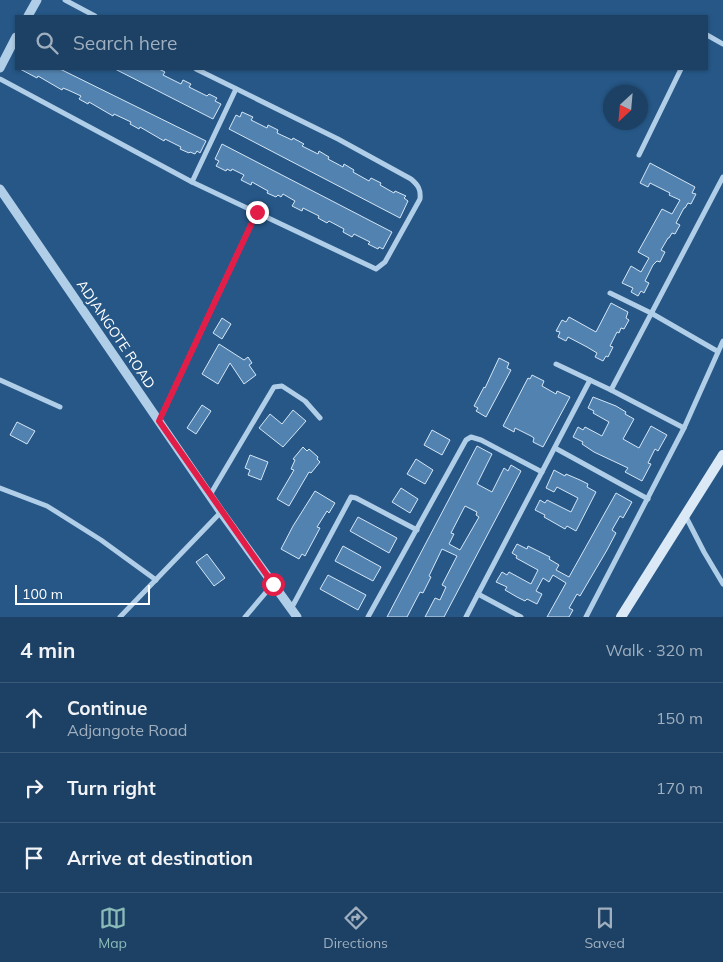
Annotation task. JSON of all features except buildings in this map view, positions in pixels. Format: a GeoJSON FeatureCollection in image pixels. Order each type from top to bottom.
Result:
{"type":"FeatureCollection","features":[{"type":"Feature","properties":{"kind":"main road"},"geometry":{"type":"LineString","coordinates":[[621,617],[723,455]]}},
{"type":"Feature","properties":{"kind":"street"},"geometry":{"type":"LineString","coordinates":[[29,15],[37,0]]}},
{"type":"Feature","properties":{"kind":"street"},"geometry":{"type":"LineString","coordinates":[[65,0],[93,15]]}},
{"type":"Feature","properties":{"kind":"street"},"geometry":{"type":"LineString","coordinates":[[708,36],[723,44]]}},
{"type":"Feature","properties":{"kind":"street"},"geometry":{"type":"LineString","coordinates":[[0,68],[2,58],[15,38]]}},
{"type":"Feature","properties":{"kind":"street"},"geometry":{"type":"LineString","coordinates":[[0,79],[192,182],[376,269],[389,256],[420,199],[421,192],[418,185],[411,178],[338,139],[198,70]]}},
{"type":"Feature","properties":{"kind":"street"},"geometry":{"type":"LineString","coordinates":[[639,156],[681,70]]}},
{"type":"Feature","properties":{"kind":"street"},"geometry":{"type":"LineString","coordinates":[[192,182],[236,89]]}},
{"type":"Feature","properties":{"kind":"street"},"geometry":{"type":"LineString","coordinates":[[611,390],[723,177]]}},
{"type":"Feature","properties":{"kind":"street","name":"ADJANGOTE ROAD"},"geometry":{"type":"LineString","coordinates":[[1,194],[221,512],[294,613]]}},
{"type":"Feature","properties":{"kind":"street"},"geometry":{"type":"LineString","coordinates":[[159,421],[257,212]]}},
{"type":"Feature","properties":{"kind":"street"},"geometry":{"type":"LineString","coordinates":[[610,293],[651,313],[717,351]]}},
{"type":"Feature","properties":{"kind":"street"},"geometry":{"type":"LineString","coordinates":[[586,617],[684,428],[723,341]]}},
{"type":"Feature","properties":{"kind":"street"},"geometry":{"type":"LineString","coordinates":[[556,364],[684,428]]}},
{"type":"Feature","properties":{"kind":"street"},"geometry":{"type":"LineString","coordinates":[[0,380],[60,408]]}},
{"type":"Feature","properties":{"kind":"street"},"geometry":{"type":"LineString","coordinates":[[466,617],[590,380]]}},
{"type":"Feature","properties":{"kind":"street"},"geometry":{"type":"LineString","coordinates":[[210,495],[274,387],[282,386],[305,401],[320,418]]}},
{"type":"Feature","properties":{"kind":"street"},"geometry":{"type":"LineString","coordinates":[[368,617],[466,440],[471,437],[542,472]]}},
{"type":"Feature","properties":{"kind":"street"},"geometry":{"type":"LineString","coordinates":[[555,448],[648,499]]}},
{"type":"Feature","properties":{"kind":"street"},"geometry":{"type":"LineString","coordinates":[[0,488],[47,506],[101,540],[156,580]]}},
{"type":"Feature","properties":{"kind":"street"},"geometry":{"type":"LineString","coordinates":[[294,613],[351,497],[417,530]]}},
{"type":"Feature","properties":{"kind":"street"},"geometry":{"type":"LineString","coordinates":[[120,617],[221,512]]}},
{"type":"Feature","properties":{"kind":"street"},"geometry":{"type":"LineString","coordinates":[[685,514],[723,584]]}},
{"type":"Feature","properties":{"kind":"street"},"geometry":{"type":"LineString","coordinates":[[245,617],[273,584]]}},
{"type":"Feature","properties":{"kind":"street"},"geometry":{"type":"LineString","coordinates":[[478,594],[521,617]]}},
{"type":"Feature","properties":{"kind":"route"},"geometry":{"type":"LineString","coordinates":[[257,212],[159,421],[273,584]]}}]}
